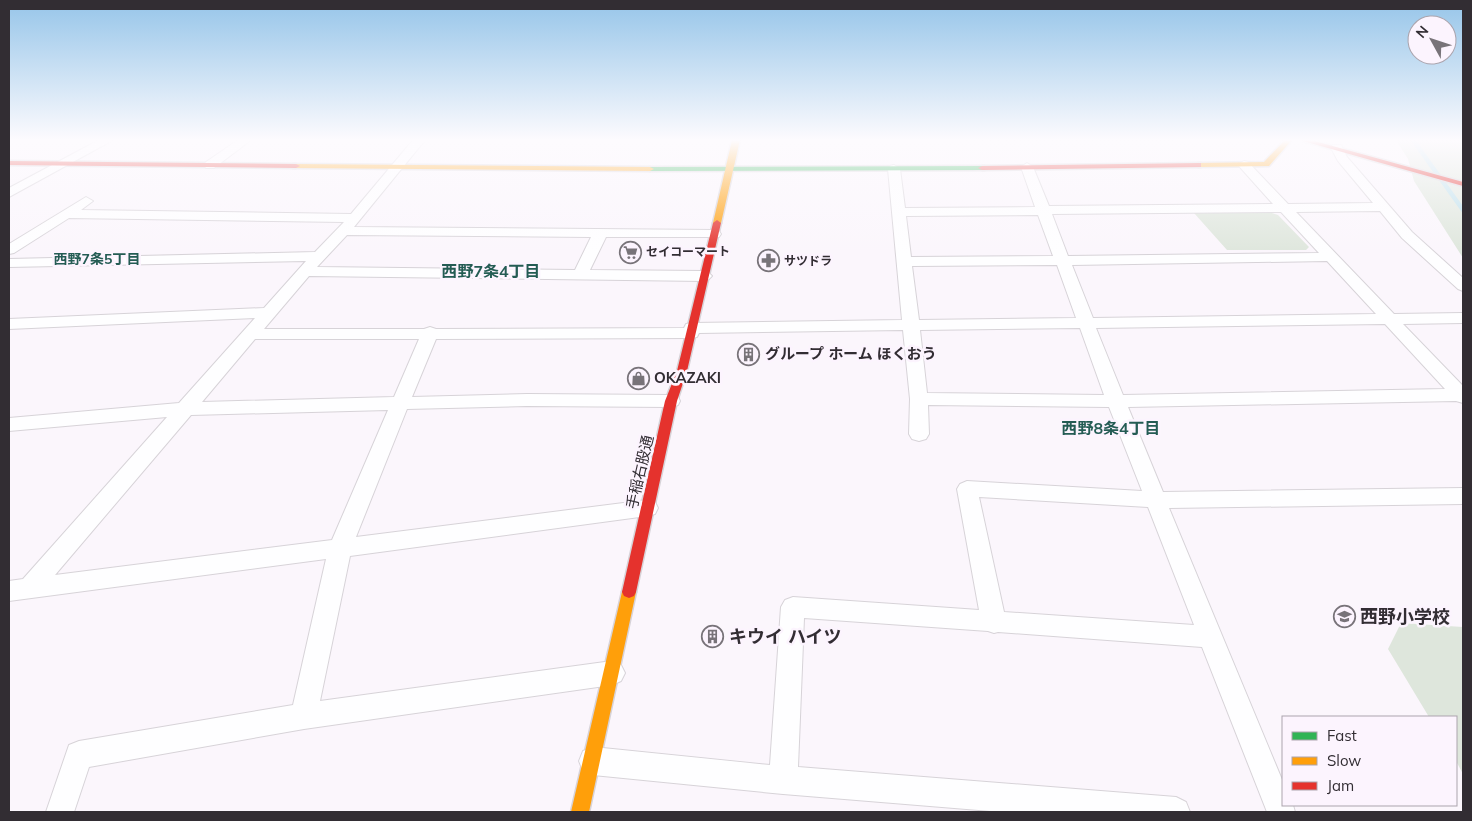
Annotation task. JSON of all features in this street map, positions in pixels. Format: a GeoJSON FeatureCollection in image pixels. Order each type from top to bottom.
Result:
{"type":"FeatureCollection","features":[{"type":"Feature","properties":{"kind":"street"},"geometry":{"type":"LineString","coordinates":[[9,193],[36,178]]}},
{"type":"Feature","properties":{"kind":"street"},"geometry":{"type":"LineString","coordinates":[[20,590],[186,409],[305,272],[350,224],[387,178]]}},
{"type":"Feature","properties":{"kind":"street","name":"手稲右股通"},"geometry":{"type":"LineString","coordinates":[[580,812],[593,761],[671,401],[682,371],[726,178]]}},
{"type":"Feature","properties":{"kind":"street"},"geometry":{"type":"LineString","coordinates":[[895,178],[906,262],[919,399],[919,434]]}},
{"type":"Feature","properties":{"kind":"street"},"geometry":{"type":"LineString","coordinates":[[1032,178],[1116,401],[1282,812]]}},
{"type":"Feature","properties":{"kind":"street"},"geometry":{"type":"LineString","coordinates":[[1257,178],[1462,396]]}},
{"type":"Feature","properties":{"kind":"street"},"geometry":{"type":"LineString","coordinates":[[1359,178],[1407,235],[1463,286]]}},
{"type":"Feature","properties":{"kind":"street"},"geometry":{"type":"LineString","coordinates":[[1446,178],[1458,182]]}},
{"type":"Feature","properties":{"kind":"street"},"geometry":{"type":"LineString","coordinates":[[9,250],[86,201]]}},
{"type":"Feature","properties":{"kind":"street"},"geometry":{"type":"LineString","coordinates":[[898,212],[1383,207]]}},
{"type":"Feature","properties":{"kind":"street"},"geometry":{"type":"LineString","coordinates":[[67,214],[600,234],[714,234]]}},
{"type":"Feature","properties":{"kind":"street"},"geometry":{"type":"LineString","coordinates":[[581,274],[600,234]]}},
{"type":"Feature","properties":{"kind":"street"},"geometry":{"type":"LineString","coordinates":[[9,263],[321,256]]}},
{"type":"Feature","properties":{"kind":"street"},"geometry":{"type":"LineString","coordinates":[[906,262],[1331,257]]}},
{"type":"Feature","properties":{"kind":"street"},"geometry":{"type":"LineString","coordinates":[[305,272],[704,276]]}},
{"type":"Feature","properties":{"kind":"street"},"geometry":{"type":"LineString","coordinates":[[9,324],[269,313]]}},
{"type":"Feature","properties":{"kind":"street"},"geometry":{"type":"LineString","coordinates":[[251,334],[692,330],[912,325],[1463,318]]}},
{"type":"Feature","properties":{"kind":"street"},"geometry":{"type":"LineString","coordinates":[[304,716],[340,548],[430,332]]}},
{"type":"Feature","properties":{"kind":"street"},"geometry":{"type":"LineString","coordinates":[[919,399],[1116,401],[1462,396]]}},
{"type":"Feature","properties":{"kind":"street"},"geometry":{"type":"LineString","coordinates":[[9,424],[186,409],[527,400],[671,401]]}},
{"type":"Feature","properties":{"kind":"street"},"geometry":{"type":"LineString","coordinates":[[994,622],[967,489],[1157,500],[1463,496]]}},
{"type":"Feature","properties":{"kind":"street"},"geometry":{"type":"LineString","coordinates":[[20,590],[647,508]]}},
{"type":"Feature","properties":{"kind":"street"},"geometry":{"type":"LineString","coordinates":[[783,780],[793,607],[1211,637]]}},
{"type":"Feature","properties":{"kind":"street"},"geometry":{"type":"LineString","coordinates":[[60,812],[79,755],[304,716],[612,673]]}},
{"type":"Feature","properties":{"kind":"street"},"geometry":{"type":"LineString","coordinates":[[593,761],[783,780],[1176,812]]}},
{"type":"Feature","properties":{"kind":"shaded area"},"geometry":{"type":"Polygon","coordinates":[[[1413,178],[1463,178],[1463,258],[1413,178]]]}},
{"type":"Feature","properties":{"kind":"shaded area"},"geometry":{"type":"Polygon","coordinates":[[[1194,213],[1272,213],[1278,215],[1309,247],[1306,250],[1227,250],[1194,213]]]}},
{"type":"Feature","properties":{"kind":"shaded area"},"geometry":{"type":"Polygon","coordinates":[[[1401,623],[1463,627],[1463,774],[1457,763],[1457,716],[1428,716],[1388,649],[1401,623]]]}},
{"type":"Feature","properties":{"kind":"waterway"},"geometry":{"type":"LineString","coordinates":[[1440,178],[1463,210]]}},
{"type":"Feature","properties":{"kind":"traffic: slow"},"geometry":{"type":"LineString","coordinates":[[717,223],[727,178]]}},
{"type":"Feature","properties":{"kind":"traffic: slow"},"geometry":{"type":"LineString","coordinates":[[580,812],[629,592]]}},
{"type":"Feature","properties":{"kind":"traffic: jam"},"geometry":{"type":"LineString","coordinates":[[1443,178],[1463,184]]}},
{"type":"Feature","properties":{"kind":"traffic: jam"},"geometry":{"type":"LineString","coordinates":[[629,592],[671,401],[682,371],[717,223]]}},
{"type":"Feature","properties":{"kind":"place","name":"セイコーマート"},"geometry":{"type":"Point","coordinates":[630,252]}},
{"type":"Feature","properties":{"kind":"place","name":"サツドラ"},"geometry":{"type":"Point","coordinates":[768,261]}},
{"type":"Feature","properties":{"kind":"place","name":"グループ ホーム ほくおう"},"geometry":{"type":"Point","coordinates":[749,354]}},
{"type":"Feature","properties":{"kind":"place","name":"OKAZAKI"},"geometry":{"type":"Point","coordinates":[638,378]}},
{"type":"Feature","properties":{"kind":"place","name":"西野小学校"},"geometry":{"type":"Point","coordinates":[1344,617]}},
{"type":"Feature","properties":{"kind":"place","name":"キウイ ハイツ"},"geometry":{"type":"Point","coordinates":[713,637]}},
{"type":"Feature","properties":{"kind":"district","name":"西野7条5丁目"},"geometry":{"type":"Point","coordinates":[97,259]}},
{"type":"Feature","properties":{"kind":"district","name":"西野7条4丁目"},"geometry":{"type":"Point","coordinates":[491,271]}},
{"type":"Feature","properties":{"kind":"district","name":"西野8条4丁目"},"geometry":{"type":"Point","coordinates":[1111,428]}}]}
